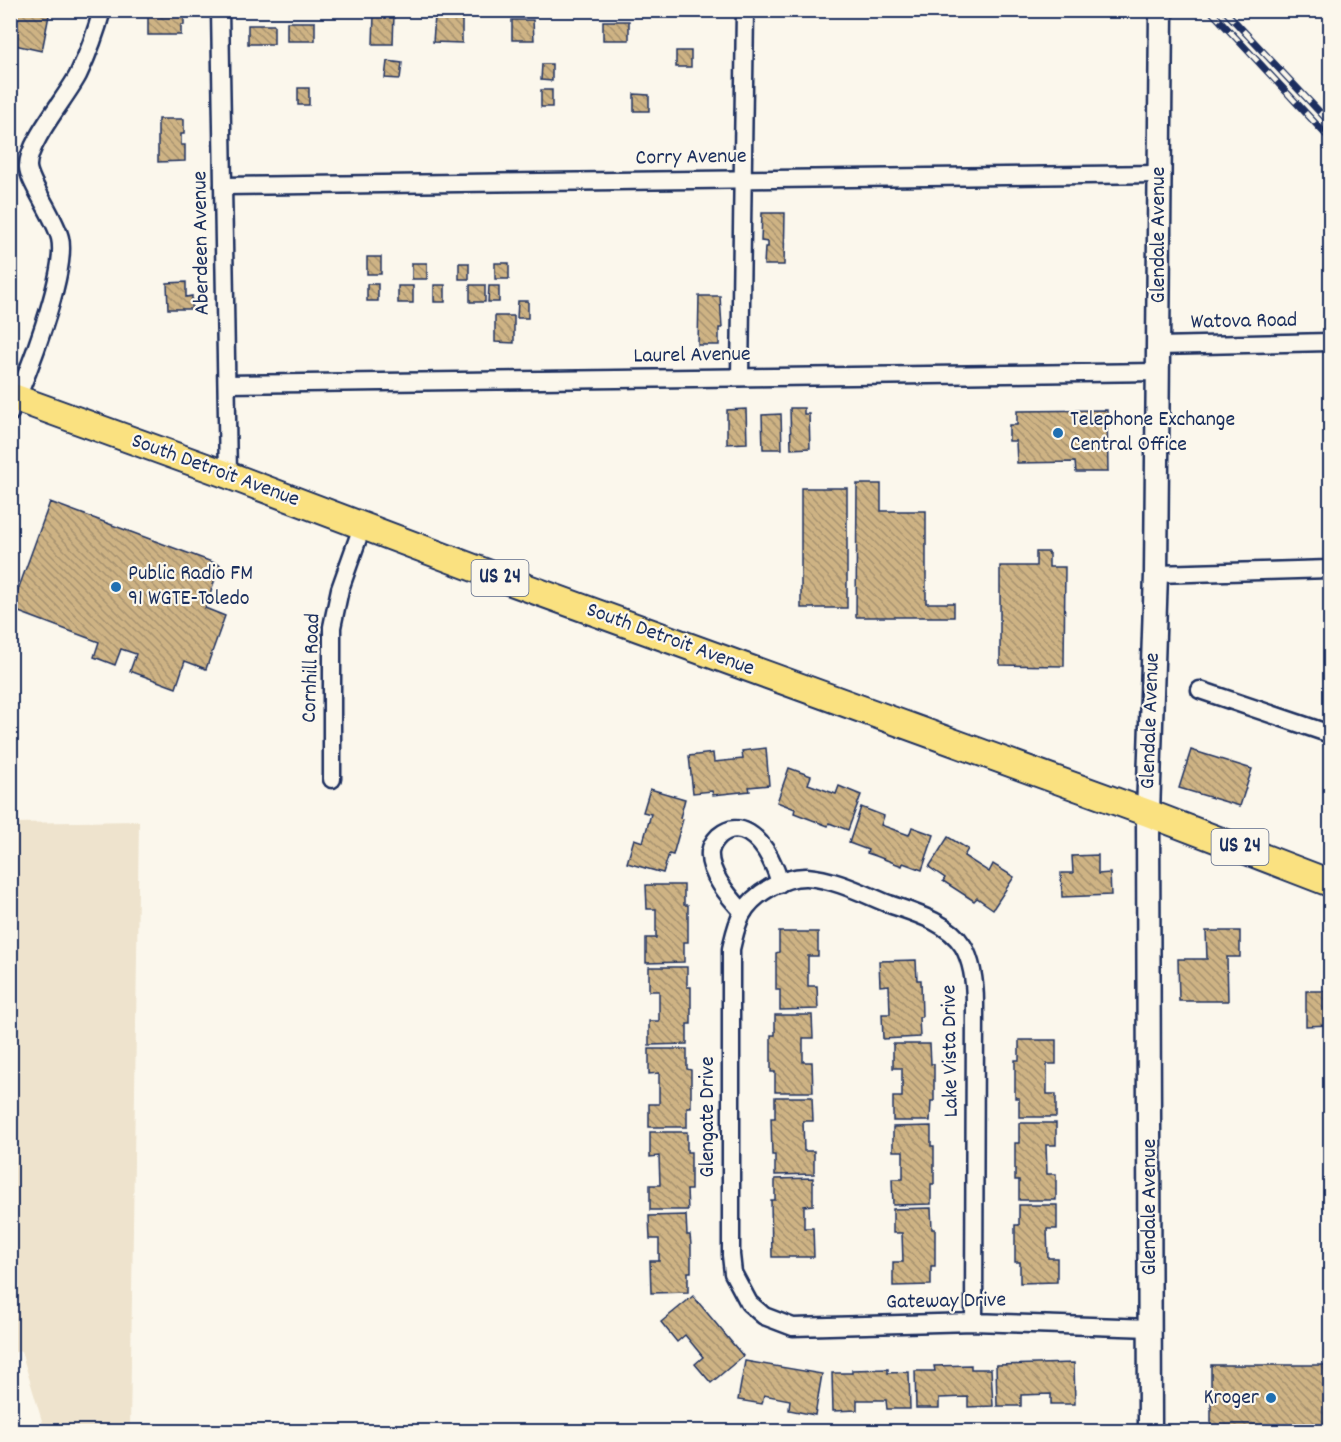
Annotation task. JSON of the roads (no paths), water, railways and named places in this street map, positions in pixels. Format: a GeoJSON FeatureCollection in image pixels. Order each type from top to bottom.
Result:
{"type":"FeatureCollection","features":[{"type":"Feature","properties":{"kind":"main road","name":"Glendale Avenue"},"geometry":{"type":"LineString","coordinates":[[1150,1431],[1148,813],[1156,574],[1161,10]]}},
{"type":"Feature","properties":{"kind":"main road","name":"South Detroit Avenue"},"geometry":{"type":"LineString","coordinates":[[13,403],[228,475],[649,633],[1148,813],[1330,884]]}},
{"type":"Feature","properties":{"kind":"street"},"geometry":{"type":"LineString","coordinates":[[13,403],[26,378],[56,281],[60,256],[60,239],[28,168],[32,149],[78,74],[92,42],[102,10]]}},
{"type":"Feature","properties":{"kind":"street","name":"Aberdeen Avenue"},"geometry":{"type":"LineString","coordinates":[[220,10],[228,475]]}},
{"type":"Feature","properties":{"kind":"street"},"geometry":{"type":"LineString","coordinates":[[740,377],[745,10]]}},
{"type":"Feature","properties":{"kind":"street","name":"Corry Avenue"},"geometry":{"type":"LineString","coordinates":[[223,186],[1159,174]]}},
{"type":"Feature","properties":{"kind":"street","name":"Watova Road"},"geometry":{"type":"LineString","coordinates":[[1158,346],[1330,342]]}},
{"type":"Feature","properties":{"kind":"street","name":"Laurel Avenue"},"geometry":{"type":"LineString","coordinates":[[226,384],[1158,372]]}},
{"type":"Feature","properties":{"kind":"street","name":"Cornhill Road"},"geometry":{"type":"LineString","coordinates":[[332,779],[332,627],[340,589],[362,527]]}},
{"type":"Feature","properties":{"kind":"street"},"geometry":{"type":"LineString","coordinates":[[1156,574],[1330,569]]}},
{"type":"Feature","properties":{"kind":"street"},"geometry":{"type":"LineString","coordinates":[[1200,690],[1330,734]]}},
{"type":"Feature","properties":{"kind":"street"},"geometry":{"type":"LineString","coordinates":[[739,920],[711,863],[710,850],[715,840],[725,831],[739,829],[747,832],[759,841],[776,869],[779,884]]}},
{"type":"Feature","properties":{"kind":"street","name":"Lake Vista Drive"},"geometry":{"type":"LineString","coordinates":[[739,920],[753,900],[779,884],[794,878],[820,879],[928,918],[953,934],[963,945],[974,982],[975,1004],[974,1322]]}},
{"type":"Feature","properties":{"kind":"street","name":"Glengate Drive"},"geometry":{"type":"LineString","coordinates":[[739,920],[731,949],[731,1255],[734,1273],[749,1303]]}},
{"type":"Feature","properties":{"kind":"street","name":"Gateway Drive"},"geometry":{"type":"LineString","coordinates":[[749,1303],[764,1316],[793,1327],[974,1322],[1151,1329]]}},
{"type":"Feature","properties":{"kind":"railway"},"geometry":{"type":"LineString","coordinates":[[1210,10],[1330,139]]}},
{"type":"Feature","properties":{"kind":"railway"},"geometry":{"type":"LineString","coordinates":[[1224,10],[1330,123]]}},
{"type":"Feature","properties":{"kind":"place","name":"Telephone Exchange Central Office"},"geometry":{"type":"Point","coordinates":[1058,433]}},
{"type":"Feature","properties":{"kind":"place","name":"Public Radio FM 91 WGTE-Toledo"},"geometry":{"type":"Point","coordinates":[116,587]}},
{"type":"Feature","properties":{"kind":"place","name":"Kroger"},"geometry":{"type":"Point","coordinates":[1271,1398]}}]}
